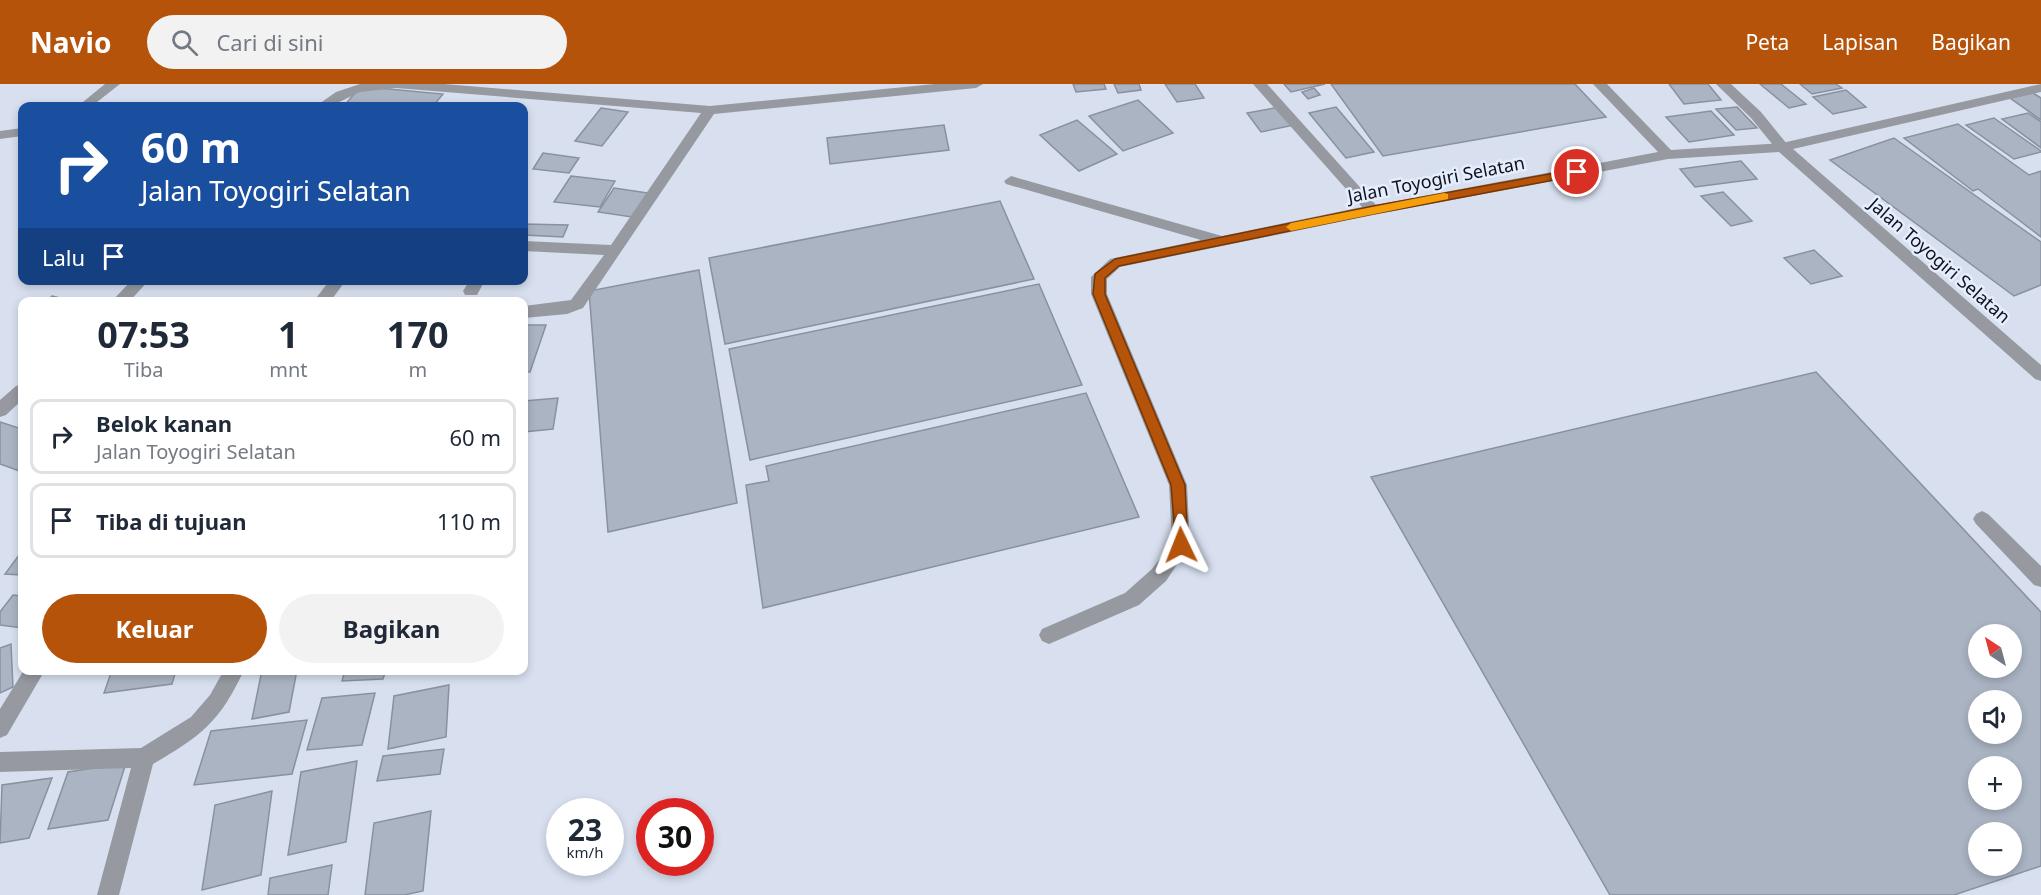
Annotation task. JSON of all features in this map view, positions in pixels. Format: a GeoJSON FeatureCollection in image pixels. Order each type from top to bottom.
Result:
{"type":"FeatureCollection","features":[{"type":"Feature","properties":{"kind":"street"},"geometry":{"type":"LineString","coordinates":[[89,102],[113,84]]}},
{"type":"Feature","properties":{"kind":"street"},"geometry":{"type":"LineString","coordinates":[[328,102],[336,96],[361,86],[396,84],[710,110],[976,84]]}},
{"type":"Feature","properties":{"kind":"street"},"geometry":{"type":"LineString","coordinates":[[1260,84],[1373,210]]}},
{"type":"Feature","properties":{"kind":"street"},"geometry":{"type":"LineString","coordinates":[[1600,84],[1668,156]]}},
{"type":"Feature","properties":{"kind":"street"},"geometry":{"type":"LineString","coordinates":[[1723,84],[1756,115],[1782,147],[2041,88]]}},
{"type":"Feature","properties":{"kind":"street"},"geometry":{"type":"LineString","coordinates":[[528,312],[567,308],[577,304],[710,110]]}},
{"type":"Feature","properties":{"kind":"street"},"geometry":{"type":"LineString","coordinates":[[0,135],[18,133]]}},
{"type":"Feature","properties":{"kind":"street","name":"Jalan Toyogiri Selatan"},"geometry":{"type":"LineString","coordinates":[[1049,635],[1132,599],[1159,575],[1181,545],[1178,485],[1099,294],[1099,277],[1115,263],[1373,210],[1668,156],[1782,147],[2041,375]]}},
{"type":"Feature","properties":{"kind":"street"},"geometry":{"type":"LineString","coordinates":[[1011,181],[1223,242]]}},
{"type":"Feature","properties":{"kind":"street"},"geometry":{"type":"LineString","coordinates":[[528,246],[615,250]]}},
{"type":"Feature","properties":{"kind":"street"},"geometry":{"type":"LineString","coordinates":[[124,297],[136,285]]}},
{"type":"Feature","properties":{"kind":"street"},"geometry":{"type":"LineString","coordinates":[[325,297],[335,285]]}},
{"type":"Feature","properties":{"kind":"street"},"geometry":{"type":"LineString","coordinates":[[0,410],[18,394]]}},
{"type":"Feature","properties":{"kind":"street"},"geometry":{"type":"LineString","coordinates":[[1982,519],[2041,579]]}},
{"type":"Feature","properties":{"kind":"street"},"geometry":{"type":"LineString","coordinates":[[0,728],[32,675]]}},
{"type":"Feature","properties":{"kind":"street"},"geometry":{"type":"LineString","coordinates":[[0,762],[144,758],[198,726],[218,704],[232,675]]}},
{"type":"Feature","properties":{"kind":"street"},"geometry":{"type":"LineString","coordinates":[[108,895],[144,758]]}},
{"type":"Feature","properties":{"kind":"building"},"geometry":{"type":"Polygon","coordinates":[[[1073,84],[1104,84],[1106,89],[1076,92],[1073,84]]]}},
{"type":"Feature","properties":{"kind":"building"},"geometry":{"type":"Polygon","coordinates":[[[1114,84],[1139,84],[1141,90],[1118,93],[1114,84]]]}},
{"type":"Feature","properties":{"kind":"building"},"geometry":{"type":"Polygon","coordinates":[[[1165,84],[1195,84],[1204,98],[1177,102],[1165,84]]]}},
{"type":"Feature","properties":{"kind":"building"},"geometry":{"type":"Polygon","coordinates":[[[1284,84],[1325,84],[1291,92],[1284,84]]]}},
{"type":"Feature","properties":{"kind":"building"},"geometry":{"type":"Polygon","coordinates":[[[1331,84],[1575,84],[1606,117],[1383,156],[1331,84]]]}},
{"type":"Feature","properties":{"kind":"building"},"geometry":{"type":"Polygon","coordinates":[[[1669,84],[1708,84],[1721,100],[1684,104],[1669,84]]]}},
{"type":"Feature","properties":{"kind":"building"},"geometry":{"type":"Polygon","coordinates":[[[1760,84],[1781,84],[1806,104],[1789,108],[1760,84]]]}},
{"type":"Feature","properties":{"kind":"building"},"geometry":{"type":"Polygon","coordinates":[[[1800,84],[1836,84],[1842,88],[1812,94],[1800,84]]]}},
{"type":"Feature","properties":{"kind":"building"},"geometry":{"type":"Polygon","coordinates":[[[360,87],[443,94],[436,102],[347,102],[360,87]]]}},
{"type":"Feature","properties":{"kind":"building"},"geometry":{"type":"Polygon","coordinates":[[[1314,88],[1320,95],[1308,99],[1302,92],[1314,88]]]}},
{"type":"Feature","properties":{"kind":"building"},"geometry":{"type":"Polygon","coordinates":[[[1846,90],[1866,107],[1833,114],[1813,97],[1846,90]]]}},
{"type":"Feature","properties":{"kind":"building"},"geometry":{"type":"Polygon","coordinates":[[[2033,93],[2041,98],[2041,120],[2010,98],[2033,93]]]}},
{"type":"Feature","properties":{"kind":"building"},"geometry":{"type":"Polygon","coordinates":[[[1138,100],[1173,133],[1123,151],[1089,116],[1138,100]]]}},
{"type":"Feature","properties":{"kind":"building"},"geometry":{"type":"Polygon","coordinates":[[[1280,107],[1294,125],[1261,132],[1247,113],[1280,107]]]}},
{"type":"Feature","properties":{"kind":"building"},"geometry":{"type":"Polygon","coordinates":[[[1336,107],[1374,152],[1346,158],[1309,113],[1336,107]]]}},
{"type":"Feature","properties":{"kind":"building"},"geometry":{"type":"Polygon","coordinates":[[[1737,107],[1757,128],[1736,130],[1716,109],[1737,107]]]}},
{"type":"Feature","properties":{"kind":"building"},"geometry":{"type":"Polygon","coordinates":[[[601,108],[628,112],[602,146],[575,141],[601,108]]]}},
{"type":"Feature","properties":{"kind":"building"},"geometry":{"type":"Polygon","coordinates":[[[1711,111],[1734,135],[1689,142],[1666,117],[1711,111]]]}},
{"type":"Feature","properties":{"kind":"building"},"geometry":{"type":"Polygon","coordinates":[[[2028,113],[2041,122],[2041,148],[2002,119],[2028,113]]]}},
{"type":"Feature","properties":{"kind":"building"},"geometry":{"type":"Polygon","coordinates":[[[1994,118],[2041,152],[2014,159],[1966,125],[1994,118]]]}},
{"type":"Feature","properties":{"kind":"building"},"geometry":{"type":"Polygon","coordinates":[[[1077,120],[1117,154],[1079,171],[1040,135],[1077,120]]]}},
{"type":"Feature","properties":{"kind":"building"},"geometry":{"type":"Polygon","coordinates":[[[1958,124],[2029,175],[2041,171],[2041,237],[1978,189],[1973,191],[1904,138],[1958,124]]]}},
{"type":"Feature","properties":{"kind":"building"},"geometry":{"type":"Polygon","coordinates":[[[944,125],[949,150],[830,164],[827,138],[944,125]]]}},
{"type":"Feature","properties":{"kind":"building"},"geometry":{"type":"Polygon","coordinates":[[[1894,138],[2041,242],[2041,285],[2014,296],[1830,160],[1894,138]]]}},
{"type":"Feature","properties":{"kind":"building"},"geometry":{"type":"Polygon","coordinates":[[[543,153],[579,158],[569,173],[533,169],[543,153]]]}},
{"type":"Feature","properties":{"kind":"building"},"geometry":{"type":"Polygon","coordinates":[[[1741,161],[1757,179],[1695,187],[1680,169],[1741,161]]]}},
{"type":"Feature","properties":{"kind":"building"},"geometry":{"type":"Polygon","coordinates":[[[571,176],[615,181],[600,207],[554,202],[571,176]]]}},
{"type":"Feature","properties":{"kind":"building"},"geometry":{"type":"Polygon","coordinates":[[[614,188],[648,193],[632,217],[598,212],[614,188]]]}},
{"type":"Feature","properties":{"kind":"building"},"geometry":{"type":"Polygon","coordinates":[[[1723,192],[1752,221],[1731,226],[1701,196],[1723,192]]]}},
{"type":"Feature","properties":{"kind":"building"},"geometry":{"type":"Polygon","coordinates":[[[1000,201],[1034,279],[725,344],[709,258],[1000,201]]]}},
{"type":"Feature","properties":{"kind":"building"},"geometry":{"type":"Polygon","coordinates":[[[528,224],[568,225],[563,237],[528,235],[528,224]]]}},
{"type":"Feature","properties":{"kind":"building"},"geometry":{"type":"Polygon","coordinates":[[[1814,250],[1842,276],[1811,284],[1784,258],[1814,250]]]}},
{"type":"Feature","properties":{"kind":"building"},"geometry":{"type":"Polygon","coordinates":[[[699,270],[737,503],[608,532],[589,291],[699,270]]]}},
{"type":"Feature","properties":{"kind":"building"},"geometry":{"type":"Polygon","coordinates":[[[1039,284],[1082,385],[750,460],[729,349],[1039,284]]]}},
{"type":"Feature","properties":{"kind":"building"},"geometry":{"type":"Polygon","coordinates":[[[528,325],[546,325],[530,372],[528,372],[528,325]]]}},
{"type":"Feature","properties":{"kind":"building"},"geometry":{"type":"Polygon","coordinates":[[[1816,372],[2041,612],[2041,866],[2022,872],[2022,822],[1968,822],[1968,876],[2011,876],[1954,895],[1610,895],[1371,477],[1816,372]]]}},
{"type":"Feature","properties":{"kind":"building"},"geometry":{"type":"Polygon","coordinates":[[[1086,393],[1139,517],[763,608],[746,485],[769,481],[766,466],[1086,393]]]}},
{"type":"Feature","properties":{"kind":"building"},"geometry":{"type":"Polygon","coordinates":[[[558,398],[553,429],[528,432],[528,401],[558,398]]]}},
{"type":"Feature","properties":{"kind":"building"},"geometry":{"type":"Polygon","coordinates":[[[0,422],[18,428],[18,471],[0,464],[0,422]]]}},
{"type":"Feature","properties":{"kind":"building"},"geometry":{"type":"Polygon","coordinates":[[[18,556],[18,575],[5,574],[18,556]]]}},
{"type":"Feature","properties":{"kind":"building"},"geometry":{"type":"Polygon","coordinates":[[[13,595],[18,596],[18,627],[0,625],[0,612],[13,595]]]}},
{"type":"Feature","properties":{"kind":"building"},"geometry":{"type":"Polygon","coordinates":[[[11,644],[13,687],[0,693],[0,648],[11,644]]]}},
{"type":"Feature","properties":{"kind":"building"},"geometry":{"type":"Polygon","coordinates":[[[110,675],[175,675],[172,684],[104,693],[110,675]]]}},
{"type":"Feature","properties":{"kind":"building"},"geometry":{"type":"Polygon","coordinates":[[[261,675],[296,675],[289,712],[252,719],[261,675]]]}},
{"type":"Feature","properties":{"kind":"building"},"geometry":{"type":"Polygon","coordinates":[[[344,675],[384,675],[383,679],[342,681],[344,675]]]}},
{"type":"Feature","properties":{"kind":"building"},"geometry":{"type":"Polygon","coordinates":[[[449,685],[446,737],[388,749],[394,696],[449,685]]]}},
{"type":"Feature","properties":{"kind":"building"},"geometry":{"type":"Polygon","coordinates":[[[375,693],[362,745],[307,750],[322,698],[375,693]]]}},
{"type":"Feature","properties":{"kind":"building"},"geometry":{"type":"Polygon","coordinates":[[[307,720],[292,774],[194,785],[211,731],[307,720]]]}},
{"type":"Feature","properties":{"kind":"building"},"geometry":{"type":"Polygon","coordinates":[[[444,749],[440,774],[377,781],[383,756],[444,749]]]}},
{"type":"Feature","properties":{"kind":"building"},"geometry":{"type":"Polygon","coordinates":[[[357,761],[346,842],[288,855],[301,772],[357,761]]]}},
{"type":"Feature","properties":{"kind":"building"},"geometry":{"type":"Polygon","coordinates":[[[126,763],[108,820],[48,829],[68,772],[126,763]]]}},
{"type":"Feature","properties":{"kind":"building"},"geometry":{"type":"Polygon","coordinates":[[[52,778],[29,838],[0,843],[2,785],[52,778]]]}},
{"type":"Feature","properties":{"kind":"building"},"geometry":{"type":"Polygon","coordinates":[[[272,791],[261,875],[202,890],[215,805],[272,791]]]}},
{"type":"Feature","properties":{"kind":"building"},"geometry":{"type":"Polygon","coordinates":[[[431,811],[423,891],[404,895],[365,895],[374,823],[431,811]]]}},
{"type":"Feature","properties":{"kind":"building"},"geometry":{"type":"Polygon","coordinates":[[[332,865],[328,895],[268,895],[270,878],[332,865]]]}},
{"type":"Feature","properties":{"kind":"slow traffic"},"geometry":{"type":"LineString","coordinates":[[1291,227],[1444,197]]}},
{"type":"Feature","properties":{"kind":"route"},"geometry":{"type":"LineString","coordinates":[[1181,545],[1178,485],[1099,294],[1099,277],[1115,263],[1373,210],[1577,172]]}}]}
